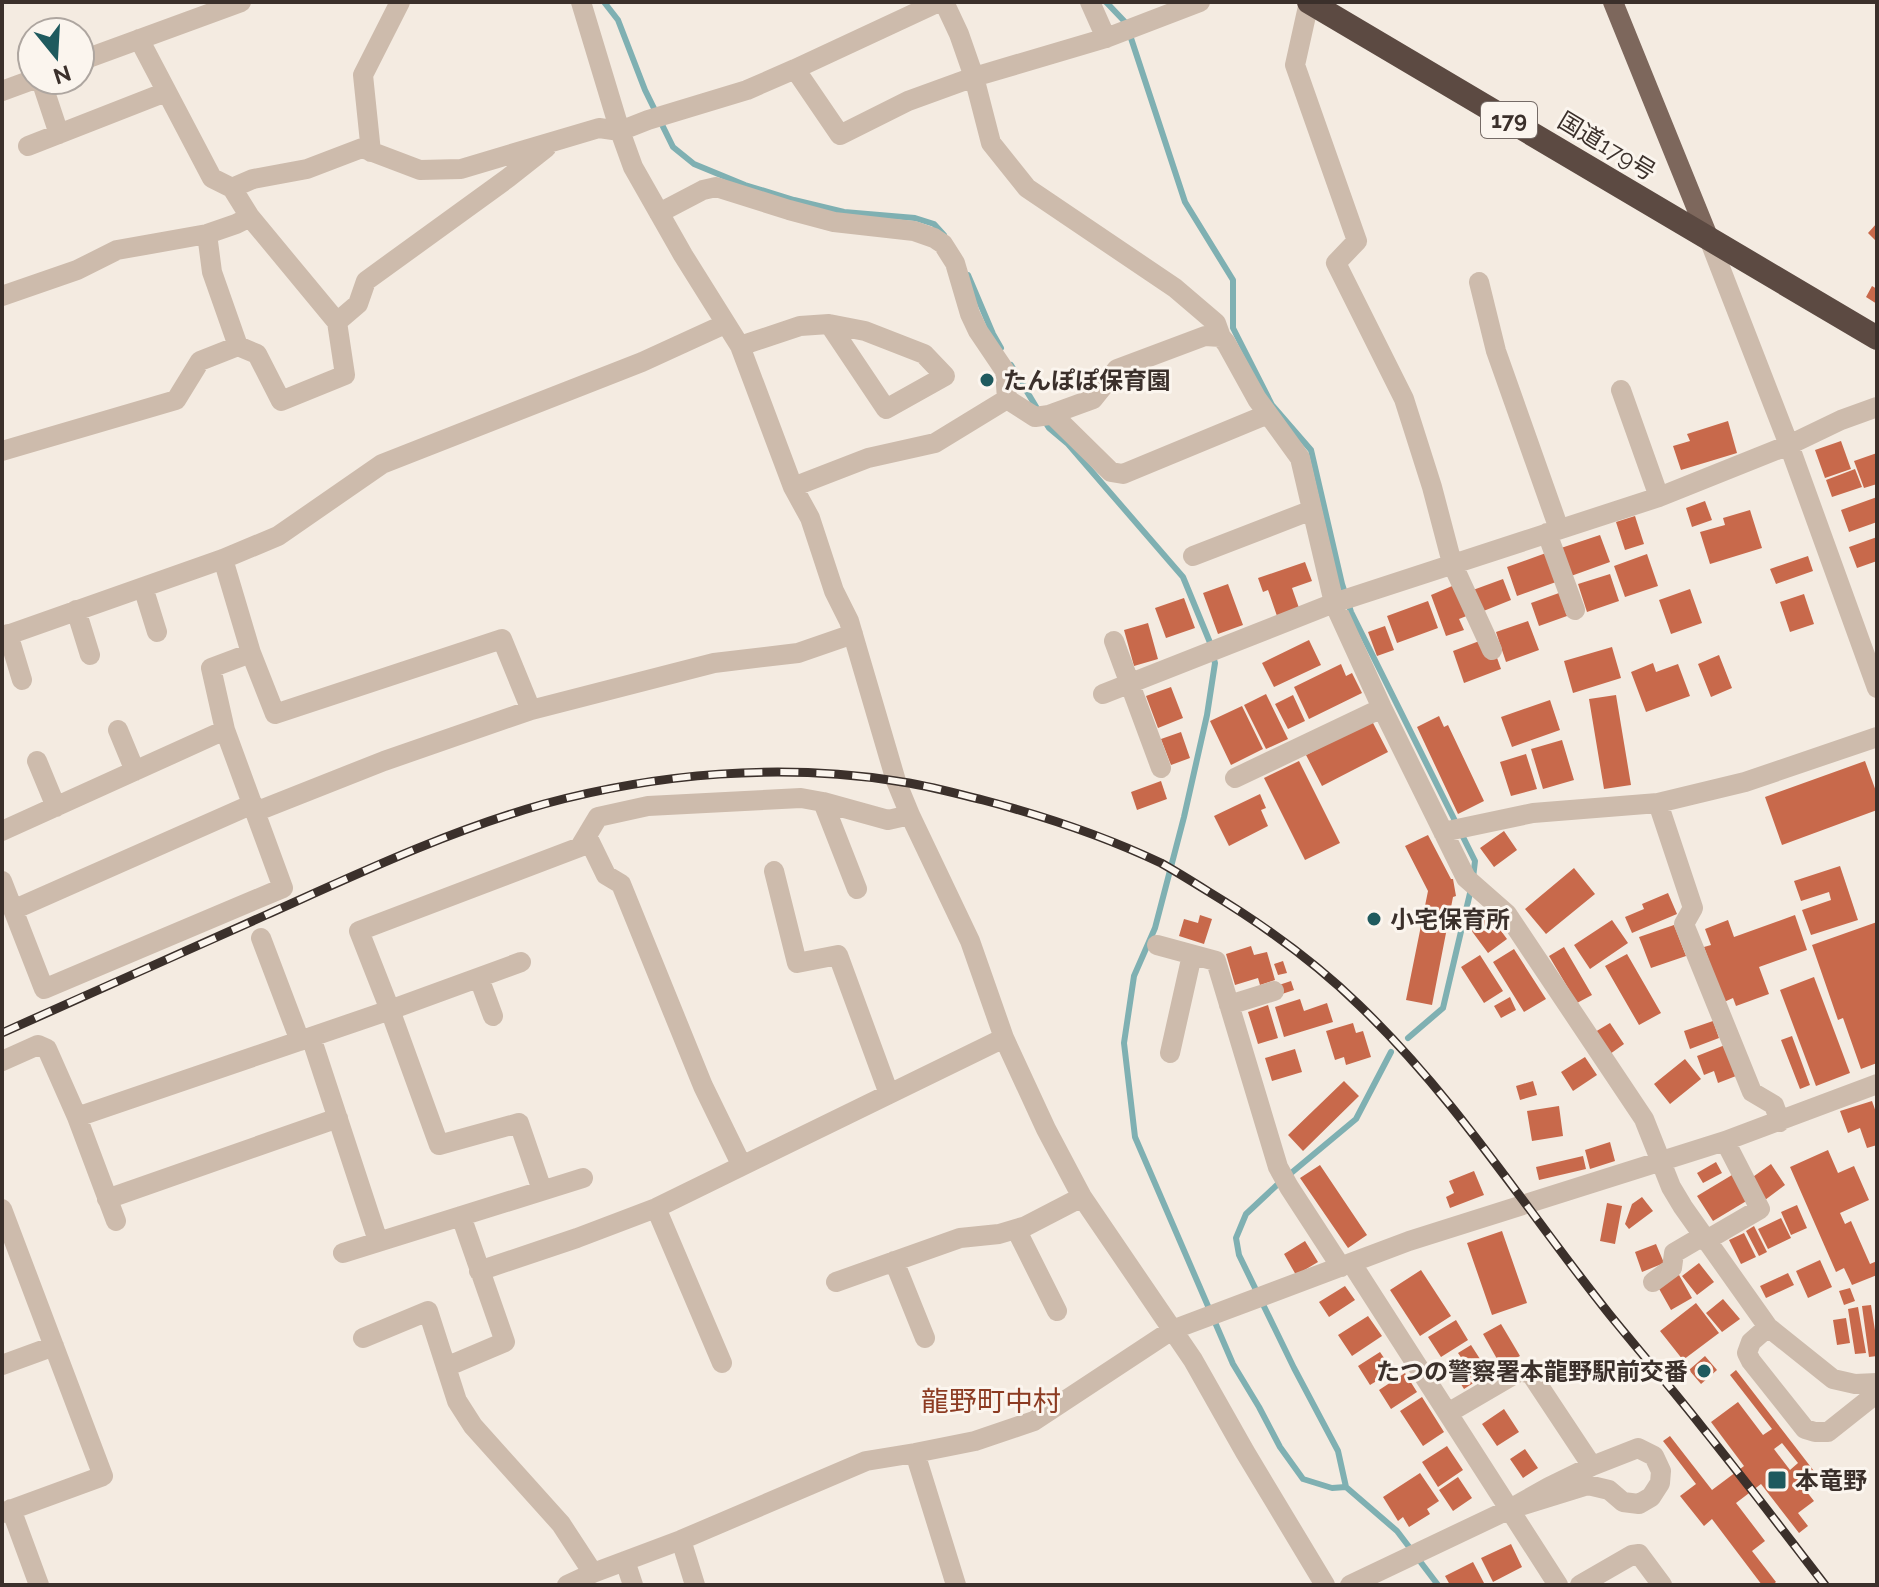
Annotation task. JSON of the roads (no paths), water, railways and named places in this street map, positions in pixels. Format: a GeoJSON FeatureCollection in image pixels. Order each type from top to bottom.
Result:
{"type":"FeatureCollection","features":[{"type":"Feature","properties":{"kind":"highway","name":"国道179号"},"geometry":{"type":"LineString","coordinates":[[1309,2],[1877,338]]}},
{"type":"Feature","properties":{"kind":"main road"},"geometry":{"type":"LineString","coordinates":[[1613,2],[1709,239]]}},
{"type":"Feature","properties":{"kind":"street"},"geometry":{"type":"LineString","coordinates":[[96,55],[241,2]]}},
{"type":"Feature","properties":{"kind":"street"},"geometry":{"type":"LineString","coordinates":[[371,152],[363,75],[400,2]]}},
{"type":"Feature","properties":{"kind":"street"},"geometry":{"type":"LineString","coordinates":[[581,2],[633,167],[740,346],[853,634],[896,781],[970,941],[1004,1038],[1046,1129],[1082,1197],[1193,1360],[1325,1585]]}},
{"type":"Feature","properties":{"kind":"street"},"geometry":{"type":"LineString","coordinates":[[232,188],[253,179],[307,169],[362,148],[420,170],[461,169],[599,128],[620,131],[747,90],[941,2],[959,34],[991,143],[1027,188],[1175,288],[1216,323],[1257,399],[1300,458],[1334,603],[1466,878],[1507,914],[1627,1093],[1644,1119],[1671,1187],[1704,1238],[1768,1327],[1833,1379],[1855,1384],[1877,1383]]}},
{"type":"Feature","properties":{"kind":"street"},"geometry":{"type":"LineString","coordinates":[[1090,2],[1106,38]]}},
{"type":"Feature","properties":{"kind":"street"},"geometry":{"type":"LineString","coordinates":[[795,69],[840,135],[908,101],[974,77],[1106,38],[1200,2]]}},
{"type":"Feature","properties":{"kind":"street"},"geometry":{"type":"LineString","coordinates":[[1309,2],[1295,65],[1357,241],[1336,263],[1404,399],[1452,563],[1492,650]]}},
{"type":"Feature","properties":{"kind":"street"},"geometry":{"type":"LineString","coordinates":[[2,451],[176,400],[200,361],[238,346],[257,354],[281,401],[345,375],[337,322],[250,217],[232,188],[212,178],[139,39]]}},
{"type":"Feature","properties":{"kind":"street"},"geometry":{"type":"LineString","coordinates":[[28,146],[166,92]]}},
{"type":"Feature","properties":{"kind":"street"},"geometry":{"type":"LineString","coordinates":[[46,96],[59,134]]}},
{"type":"Feature","properties":{"kind":"street"},"geometry":{"type":"LineString","coordinates":[[337,322],[358,304],[366,281],[556,141]]}},
{"type":"Feature","properties":{"kind":"street"},"geometry":{"type":"LineString","coordinates":[[659,213],[703,190],[716,187],[834,222],[914,231],[934,238],[943,244],[955,263],[970,314],[1005,371],[1007,399],[1035,417],[1093,399],[1117,369],[1205,336],[1221,337]]}},
{"type":"Feature","properties":{"kind":"street"},"geometry":{"type":"LineString","coordinates":[[4,290],[77,270],[117,250],[207,234],[250,217]]}},
{"type":"Feature","properties":{"kind":"street"},"geometry":{"type":"LineString","coordinates":[[207,234],[212,272],[238,346]]}},
{"type":"Feature","properties":{"kind":"street"},"geometry":{"type":"LineString","coordinates":[[1709,239],[1789,445],[1877,688]]}},
{"type":"Feature","properties":{"kind":"street"},"geometry":{"type":"LineString","coordinates":[[1479,282],[1496,351],[1575,610]]}},
{"type":"Feature","properties":{"kind":"street"},"geometry":{"type":"LineString","coordinates":[[22,680],[5,636],[223,559],[278,536],[382,464],[642,362],[725,324]]}},
{"type":"Feature","properties":{"kind":"street"},"geometry":{"type":"LineString","coordinates":[[740,346],[800,326],[829,324],[865,331],[924,354],[945,376],[886,409],[829,324]]}},
{"type":"Feature","properties":{"kind":"street"},"geometry":{"type":"LineString","coordinates":[[1621,390],[1659,497]]}},
{"type":"Feature","properties":{"kind":"street"},"geometry":{"type":"LineString","coordinates":[[793,487],[868,458],[935,443],[1007,399]]}},
{"type":"Feature","properties":{"kind":"street"},"geometry":{"type":"LineString","coordinates":[[1103,694],[1334,603],[1659,497],[1877,407]]}},
{"type":"Feature","properties":{"kind":"street"},"geometry":{"type":"LineString","coordinates":[[1052,414],[1111,472],[1123,474],[1268,414]]}},
{"type":"Feature","properties":{"kind":"street"},"geometry":{"type":"LineString","coordinates":[[1193,556],[1312,510]]}},
{"type":"Feature","properties":{"kind":"street"},"geometry":{"type":"LineString","coordinates":[[223,559],[251,653],[275,714],[502,639],[531,710]]}},
{"type":"Feature","properties":{"kind":"street"},"geometry":{"type":"LineString","coordinates":[[143,587],[157,632]]}},
{"type":"Feature","properties":{"kind":"street"},"geometry":{"type":"LineString","coordinates":[[76,610],[90,655]]}},
{"type":"Feature","properties":{"kind":"street"},"geometry":{"type":"LineString","coordinates":[[13,910],[254,808],[531,710],[714,663],[798,653],[853,634]]}},
{"type":"Feature","properties":{"kind":"street"},"geometry":{"type":"LineString","coordinates":[[1114,641],[1161,768]]}},
{"type":"Feature","properties":{"kind":"street"},"geometry":{"type":"LineString","coordinates":[[2,881],[44,989],[283,888],[225,730],[211,668],[251,653]]}},
{"type":"Feature","properties":{"kind":"street"},"geometry":{"type":"LineString","coordinates":[[1235,778],[1382,708]]}},
{"type":"Feature","properties":{"kind":"street"},"geometry":{"type":"LineString","coordinates":[[118,730],[135,771]]}},
{"type":"Feature","properties":{"kind":"street"},"geometry":{"type":"LineString","coordinates":[[2,831],[225,730]]}},
{"type":"Feature","properties":{"kind":"street"},"geometry":{"type":"LineString","coordinates":[[1443,832],[1533,813],[1658,803],[1745,782],[1877,737]]}},
{"type":"Feature","properties":{"kind":"street"},"geometry":{"type":"LineString","coordinates":[[37,761],[56,807]]}},
{"type":"Feature","properties":{"kind":"street"},"geometry":{"type":"LineString","coordinates":[[542,1190],[519,1123],[439,1145],[359,931],[580,847],[598,817],[648,806],[801,798],[888,820],[910,815]]}},
{"type":"Feature","properties":{"kind":"street"},"geometry":{"type":"LineString","coordinates":[[823,802],[857,889]]}},
{"type":"Feature","properties":{"kind":"street"},"geometry":{"type":"LineString","coordinates":[[1658,803],[1693,908],[1684,924],[1752,1092],[1774,1105],[1780,1122]]}},
{"type":"Feature","properties":{"kind":"street"},"geometry":{"type":"LineString","coordinates":[[587,836],[606,875],[621,884],[703,1086],[742,1166]]}},
{"type":"Feature","properties":{"kind":"street"},"geometry":{"type":"LineString","coordinates":[[774,871],[797,963],[838,955],[889,1094]]}},
{"type":"Feature","properties":{"kind":"street"},"geometry":{"type":"LineString","coordinates":[[261,938],[338,1118],[378,1241]]}},
{"type":"Feature","properties":{"kind":"street"},"geometry":{"type":"LineString","coordinates":[[1157,945],[1216,961],[1278,1167],[1448,1413],[1558,1585]]}},
{"type":"Feature","properties":{"kind":"street"},"geometry":{"type":"LineString","coordinates":[[1170,1053],[1192,955]]}},
{"type":"Feature","properties":{"kind":"street"},"geometry":{"type":"LineString","coordinates":[[77,1117],[521,962]]}},
{"type":"Feature","properties":{"kind":"street"},"geometry":{"type":"LineString","coordinates":[[479,978],[493,1016]]}},
{"type":"Feature","properties":{"kind":"street"},"geometry":{"type":"LineString","coordinates":[[1229,1005],[1274,991]]}},
{"type":"Feature","properties":{"kind":"street"},"geometry":{"type":"LineString","coordinates":[[479,1271],[656,1208],[1004,1038]]}},
{"type":"Feature","properties":{"kind":"street"},"geometry":{"type":"LineString","coordinates":[[2,1061],[38,1045],[47,1049],[77,1117],[116,1221]]}},
{"type":"Feature","properties":{"kind":"street"},"geometry":{"type":"LineString","coordinates":[[567,1585],[866,1461],[975,1441],[1034,1421],[1172,1330],[1409,1241],[1725,1141],[1877,1084]]}},
{"type":"Feature","properties":{"kind":"street"},"geometry":{"type":"LineString","coordinates":[[107,1199],[338,1118]]}},
{"type":"Feature","properties":{"kind":"street"},"geometry":{"type":"LineString","coordinates":[[1653,1282],[1672,1268],[1674,1253],[1760,1209],[1725,1141]]}},
{"type":"Feature","properties":{"kind":"street"},"geometry":{"type":"LineString","coordinates":[[343,1253],[583,1178]]}},
{"type":"Feature","properties":{"kind":"street"},"geometry":{"type":"LineString","coordinates":[[836,1282],[960,1238],[999,1234],[1026,1226],[1082,1197]]}},
{"type":"Feature","properties":{"kind":"street"},"geometry":{"type":"LineString","coordinates":[[656,1208],[722,1363]]}},
{"type":"Feature","properties":{"kind":"street"},"geometry":{"type":"LineString","coordinates":[[3,1216],[103,1476],[6,1511],[39,1585]]}},
{"type":"Feature","properties":{"kind":"street"},"geometry":{"type":"LineString","coordinates":[[446,1367],[505,1342],[461,1216]]}},
{"type":"Feature","properties":{"kind":"street"},"geometry":{"type":"LineString","coordinates":[[1016,1229],[1057,1311]]}},
{"type":"Feature","properties":{"kind":"street"},"geometry":{"type":"LineString","coordinates":[[894,1261],[925,1338]]}},
{"type":"Feature","properties":{"kind":"street"},"geometry":{"type":"LineString","coordinates":[[363,1338],[428,1311],[457,1401],[473,1426],[561,1524],[593,1573]]}},
{"type":"Feature","properties":{"kind":"street"},"geometry":{"type":"LineString","coordinates":[[1768,1327],[1751,1342],[1747,1353],[1805,1429],[1828,1432],[1877,1393]]}},
{"type":"Feature","properties":{"kind":"street"},"geometry":{"type":"LineString","coordinates":[[2,1365],[54,1346]]}},
{"type":"Feature","properties":{"kind":"street"},"geometry":{"type":"LineString","coordinates":[[1448,1413],[1520,1371],[1531,1374],[1592,1466]]}},
{"type":"Feature","properties":{"kind":"street"},"geometry":{"type":"LineString","coordinates":[[1833,1379],[1842,1400],[1843,1421]]}},
{"type":"Feature","properties":{"kind":"street"},"geometry":{"type":"LineString","coordinates":[[1350,1585],[1510,1509],[1592,1466],[1638,1448],[1654,1456],[1661,1471],[1660,1483],[1651,1497],[1639,1504],[1623,1502],[1609,1490],[1588,1485],[1510,1509]]}},
{"type":"Feature","properties":{"kind":"street"},"geometry":{"type":"LineString","coordinates":[[915,1453],[956,1585]]}},
{"type":"Feature","properties":{"kind":"street"},"geometry":{"type":"LineString","coordinates":[[681,1540],[695,1585]]}},
{"type":"Feature","properties":{"kind":"street"},"geometry":{"type":"LineString","coordinates":[[1580,1585],[1639,1554],[1662,1585]]}},
{"type":"Feature","properties":{"kind":"street"},"geometry":{"type":"LineString","coordinates":[[625,1561],[633,1585]]}},
{"type":"Feature","properties":{"kind":"waterway"},"geometry":{"type":"LineString","coordinates":[[604,2],[618,20],[645,90],[673,147],[694,164],[745,185],[794,200],[844,212],[915,218],[934,224],[944,235]]}},
{"type":"Feature","properties":{"kind":"waterway"},"geometry":{"type":"LineString","coordinates":[[1106,2],[1126,23],[1185,202],[1233,280],[1233,328],[1272,405],[1311,450],[1351,612],[1475,861],[1473,878]]}},
{"type":"Feature","properties":{"kind":"waterway"},"geometry":{"type":"LineString","coordinates":[[968,275],[1001,348]]}},
{"type":"Feature","properties":{"kind":"waterway"},"geometry":{"type":"LineString","coordinates":[[1011,365],[1038,410]]}},
{"type":"Feature","properties":{"kind":"waterway"},"geometry":{"type":"LineString","coordinates":[[1044,420],[1183,577],[1211,645]]}},
{"type":"Feature","properties":{"kind":"waterway"},"geometry":{"type":"LineString","coordinates":[[1213,656],[1215,663],[1207,715],[1184,817],[1155,928],[1134,976],[1124,1043],[1135,1137],[1233,1364],[1280,1447],[1303,1479],[1332,1488],[1346,1487],[1397,1531],[1438,1585]]}},
{"type":"Feature","properties":{"kind":"waterway"},"geometry":{"type":"LineString","coordinates":[[1408,1038],[1443,1008],[1471,889]]}},
{"type":"Feature","properties":{"kind":"waterway"},"geometry":{"type":"LineString","coordinates":[[1346,1487],[1338,1451],[1239,1255],[1236,1238],[1246,1214],[1356,1119],[1391,1052]]}},
{"type":"Feature","properties":{"kind":"railway"},"geometry":{"type":"LineString","coordinates":[[2,1033],[403,854],[508,815],[587,793],[719,774],[808,773],[918,785],[1029,813],[1096,835],[1167,866],[1287,944],[1359,1005],[1459,1117],[1610,1315],[1825,1585]]}},
{"type":"Feature","properties":{"kind":"place","name":"たんぽぽ保育園"},"geometry":{"type":"Point","coordinates":[987,380]}},
{"type":"Feature","properties":{"kind":"place","name":"小宅保育所"},"geometry":{"type":"Point","coordinates":[1374,919]}},
{"type":"Feature","properties":{"kind":"place","name":"たつの警察署本龍野駅前交番"},"geometry":{"type":"Point","coordinates":[1704,1371]}},
{"type":"Feature","properties":{"kind":"place","name":"本竜野"},"geometry":{"type":"Point","coordinates":[1777,1480]}},
{"type":"Feature","properties":{"kind":"district","name":"龍野町中村"},"geometry":{"type":"Point","coordinates":[991,1401]}}]}
